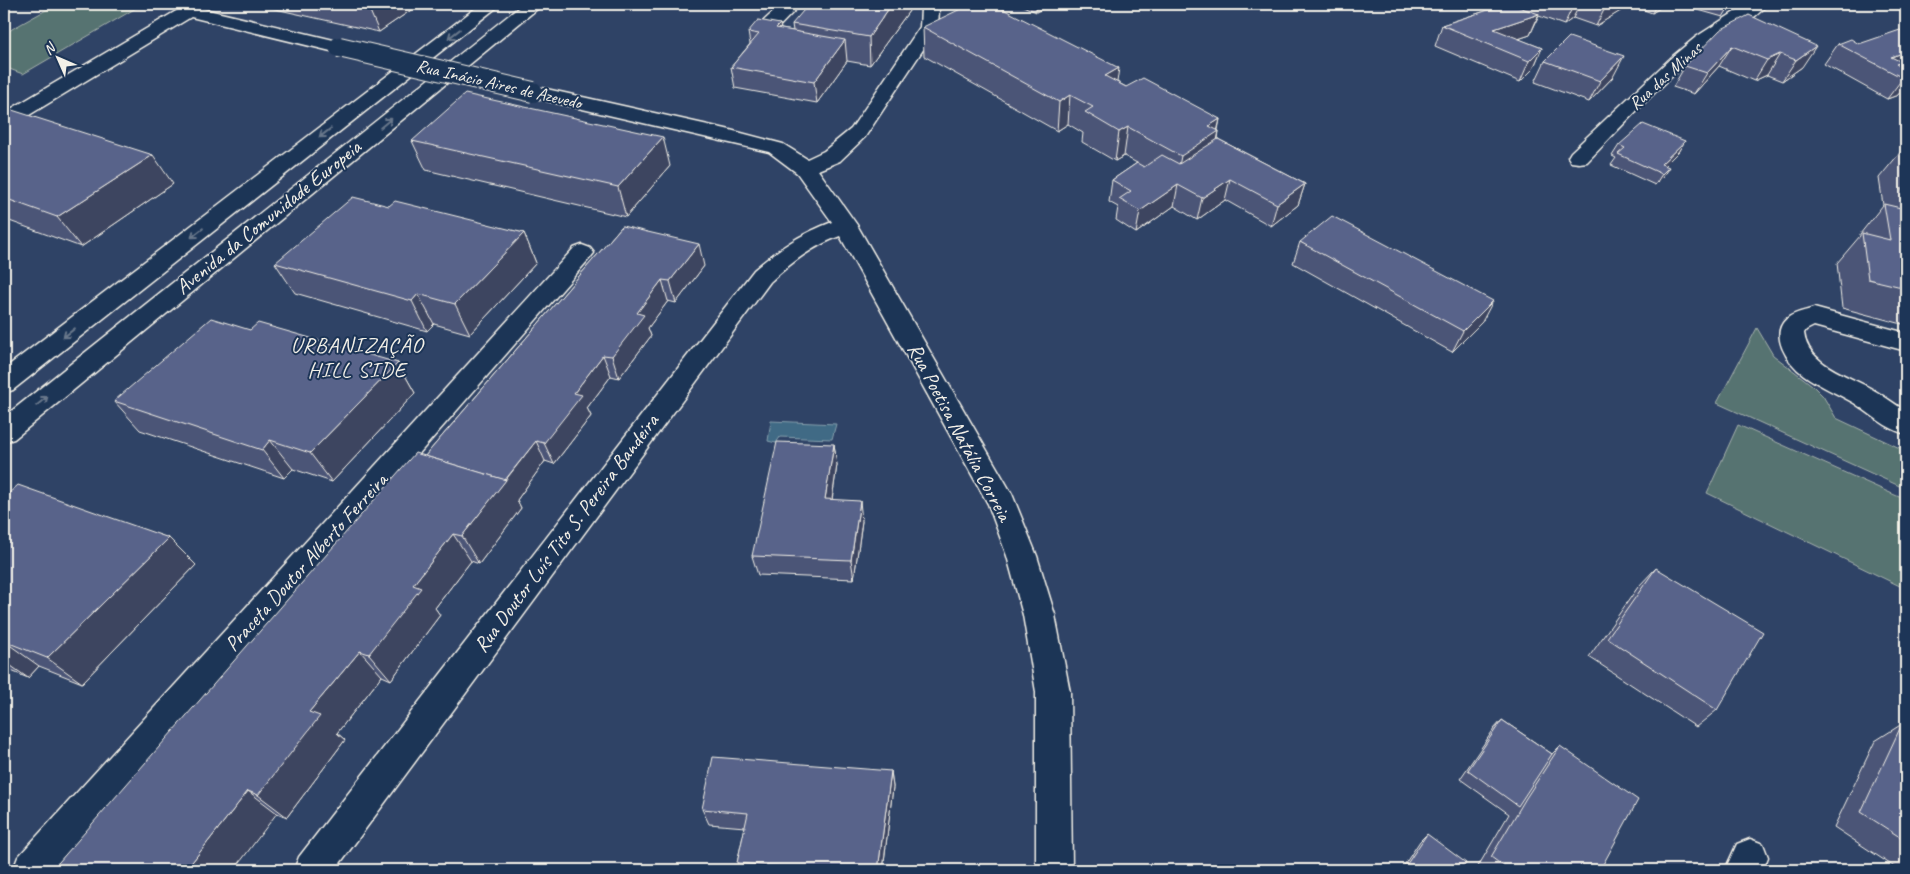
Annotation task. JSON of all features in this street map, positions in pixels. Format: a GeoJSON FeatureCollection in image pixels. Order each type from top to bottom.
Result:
{"type":"FeatureCollection","features":[{"type":"Feature","properties":{"kind":"street","name":"Avenida da Comunidade Europeia"},"geometry":{"type":"LineString","coordinates":[[4,383],[492,4]]}},
{"type":"Feature","properties":{"kind":"street","name":"Avenida da Comunidade Europeia"},"geometry":{"type":"LineString","coordinates":[[4,432],[534,4]]}},
{"type":"Feature","properties":{"kind":"street"},"geometry":{"type":"LineString","coordinates":[[764,31],[792,4]]}},
{"type":"Feature","properties":{"kind":"street"},"geometry":{"type":"LineString","coordinates":[[805,168],[832,156],[858,133],[929,27],[930,10],[928,4]]}},
{"type":"Feature","properties":{"kind":"street","name":"Rua das Minas"},"geometry":{"type":"LineString","coordinates":[[1579,157],[1659,78],[1697,46],[1739,19],[1758,4]]}},
{"type":"Feature","properties":{"kind":"street"},"geometry":{"type":"LineString","coordinates":[[5,120],[195,7]]}},
{"type":"Feature","properties":{"kind":"street","name":"Rua Inácio Aires de Azevedo"},"geometry":{"type":"LineString","coordinates":[[195,7],[339,47],[776,148],[805,168]]}},
{"type":"Feature","properties":{"kind":"street","name":"Rua Poetisa Natália Correia"},"geometry":{"type":"LineString","coordinates":[[805,168],[846,225],[1002,502],[1022,556],[1039,615],[1053,692],[1054,870]]}},
{"type":"Feature","properties":{"kind":"street","name":"Rua Doutor Luís Tito S. Pereira Bandeira"},"geometry":{"type":"LineString","coordinates":[[312,870],[762,276],[812,238],[846,225]]}},
{"type":"Feature","properties":{"kind":"street","name":"Praceta Doutor Alberto Ferreira"},"geometry":{"type":"LineString","coordinates":[[31,870],[582,253]]}},
{"type":"Feature","properties":{"kind":"street"},"geometry":{"type":"LineString","coordinates":[[1906,342],[1814,318],[1801,320],[1795,324],[1791,332],[1792,341],[1799,355],[1813,369],[1864,397],[1892,417],[1906,424]]}},
{"type":"Feature","properties":{"kind":"street"},"geometry":{"type":"LineString","coordinates":[[1864,397],[1906,404]]}},
{"type":"Feature","properties":{"kind":"green space"},"geometry":{"type":"Polygon","coordinates":[[[57,4],[143,4],[23,74],[4,67],[4,36],[12,29],[57,4]]]}},
{"type":"Feature","properties":{"kind":"green space"},"geometry":{"type":"Polygon","coordinates":[[[1757,328],[1773,355],[1812,385],[1823,396],[1836,418],[1906,451],[1906,489],[1717,403],[1757,328]]]}},
{"type":"Feature","properties":{"kind":"green space"},"geometry":{"type":"Polygon","coordinates":[[[1738,425],[1906,500],[1906,589],[1707,493],[1738,425]]]}},
{"type":"Feature","properties":{"kind":"water"},"geometry":{"type":"Polygon","coordinates":[[[771,421],[836,424],[832,439],[780,437],[776,443],[768,441],[771,421]]]}},
{"type":"Feature","properties":{"kind":"building"},"geometry":{"type":"Polygon","coordinates":[[[809,4],[892,4],[869,37],[792,24],[809,4]]]}},
{"type":"Feature","properties":{"kind":"building"},"geometry":{"type":"Polygon","coordinates":[[[971,4],[993,4],[1119,68],[1105,76],[1126,87],[1143,78],[1220,119],[1209,126],[1219,131],[1181,156],[1128,127],[1119,132],[1085,112],[1093,107],[1070,95],[1059,102],[923,27],[971,4]]]}},
{"type":"Feature","properties":{"kind":"building"},"geometry":{"type":"Polygon","coordinates":[[[1507,4],[1539,14],[1494,29],[1542,48],[1529,61],[1442,25],[1507,4]]]}},
{"type":"Feature","properties":{"kind":"building"},"geometry":{"type":"Polygon","coordinates":[[[1749,15],[1816,46],[1796,60],[1780,54],[1767,60],[1732,46],[1707,73],[1685,66],[1720,30],[1749,15]]]}},
{"type":"Feature","properties":{"kind":"building"},"geometry":{"type":"Polygon","coordinates":[[[758,20],[780,24],[776,28],[845,40],[814,82],[731,67],[759,34],[748,32],[758,20]]]}},
{"type":"Feature","properties":{"kind":"building"},"geometry":{"type":"Polygon","coordinates":[[[1900,30],[1906,33],[1906,52],[1891,57],[1902,62],[1896,64],[1906,70],[1906,77],[1903,78],[1838,44],[1851,39],[1859,44],[1900,30]]]}},
{"type":"Feature","properties":{"kind":"building"},"geometry":{"type":"Polygon","coordinates":[[[1569,37],[1624,56],[1600,81],[1545,61],[1569,37]]]}},
{"type":"Feature","properties":{"kind":"building"},"geometry":{"type":"Polygon","coordinates":[[[465,94],[663,137],[618,187],[412,141],[465,94]]]}},
{"type":"Feature","properties":{"kind":"building"},"geometry":{"type":"Polygon","coordinates":[[[12,110],[153,155],[57,217],[4,198],[4,115],[12,110]]]}},
{"type":"Feature","properties":{"kind":"building"},"geometry":{"type":"Polygon","coordinates":[[[1643,124],[1685,141],[1661,164],[1669,167],[1662,174],[1618,154],[1625,148],[1619,145],[1643,124]]]}},
{"type":"Feature","properties":{"kind":"building"},"geometry":{"type":"Polygon","coordinates":[[[1218,139],[1305,184],[1277,204],[1230,179],[1202,198],[1178,185],[1140,211],[1119,199],[1131,191],[1112,180],[1137,163],[1144,167],[1162,155],[1179,164],[1218,139]]]}},
{"type":"Feature","properties":{"kind":"building"},"geometry":{"type":"Polygon","coordinates":[[[1903,149],[1906,150],[1906,166],[1903,149]]]}},
{"type":"Feature","properties":{"kind":"building"},"geometry":{"type":"Polygon","coordinates":[[[1902,189],[1906,190],[1906,288],[1868,279],[1862,233],[1890,240],[1884,204],[1905,209],[1902,189]]]}},
{"type":"Feature","properties":{"kind":"building"},"geometry":{"type":"Polygon","coordinates":[[[353,197],[389,206],[395,201],[524,233],[455,304],[418,294],[412,301],[275,263],[353,197]]]}},
{"type":"Feature","properties":{"kind":"building"},"geometry":{"type":"Polygon","coordinates":[[[1332,216],[1493,301],[1463,331],[1300,242],[1332,216]]]}},
{"type":"Feature","properties":{"kind":"building"},"geometry":{"type":"Polygon","coordinates":[[[622,226],[699,244],[670,281],[662,280],[637,313],[644,315],[612,356],[603,355],[574,393],[582,395],[544,443],[536,441],[505,480],[425,456],[622,226]]]}},
{"type":"Feature","properties":{"kind":"building"},"geometry":{"type":"Polygon","coordinates":[[[211,318],[250,330],[258,323],[398,363],[310,453],[270,440],[262,450],[114,401],[211,318]]]}},
{"type":"Feature","properties":{"kind":"building"},"geometry":{"type":"Polygon","coordinates":[[[777,442],[834,444],[825,499],[860,501],[851,560],[752,556],[777,442]]]}},
{"type":"Feature","properties":{"kind":"building"},"geometry":{"type":"Polygon","coordinates":[[[415,453],[506,480],[462,536],[453,534],[413,585],[421,588],[369,654],[360,651],[309,712],[320,716],[258,795],[248,791],[189,866],[199,870],[52,870],[415,453]]]}},
{"type":"Feature","properties":{"kind":"building"},"geometry":{"type":"Polygon","coordinates":[[[18,485],[169,538],[47,658],[4,641],[4,492],[8,494],[18,485]]]}},
{"type":"Feature","properties":{"kind":"building"},"geometry":{"type":"Polygon","coordinates":[[[1656,568],[1763,632],[1717,710],[1607,638],[1656,568]]]}},
{"type":"Feature","properties":{"kind":"building"},"geometry":{"type":"Polygon","coordinates":[[[1502,720],[1552,754],[1518,806],[1468,770],[1502,720]]]}},
{"type":"Feature","properties":{"kind":"building"},"geometry":{"type":"Polygon","coordinates":[[[1902,724],[1906,727],[1906,841],[1861,812],[1902,724]]]}},
{"type":"Feature","properties":{"kind":"building"},"geometry":{"type":"Polygon","coordinates":[[[1560,746],[1638,800],[1600,870],[1509,870],[1491,857],[1560,746]]]}},
{"type":"Feature","properties":{"kind":"building"},"geometry":{"type":"Polygon","coordinates":[[[713,757],[891,771],[878,870],[828,870],[737,863],[748,813],[702,809],[713,757]]]}},
{"type":"Feature","properties":{"kind":"building"},"geometry":{"type":"Polygon","coordinates":[[[1427,834],[1466,863],[1462,870],[1403,870],[1427,834]]]}},
{"type":"Feature","properties":{"kind":"district","name":"URBANIZAÇÃO HILL SIDE"},"geometry":{"type":"Point","coordinates":[357,358]}}]}
